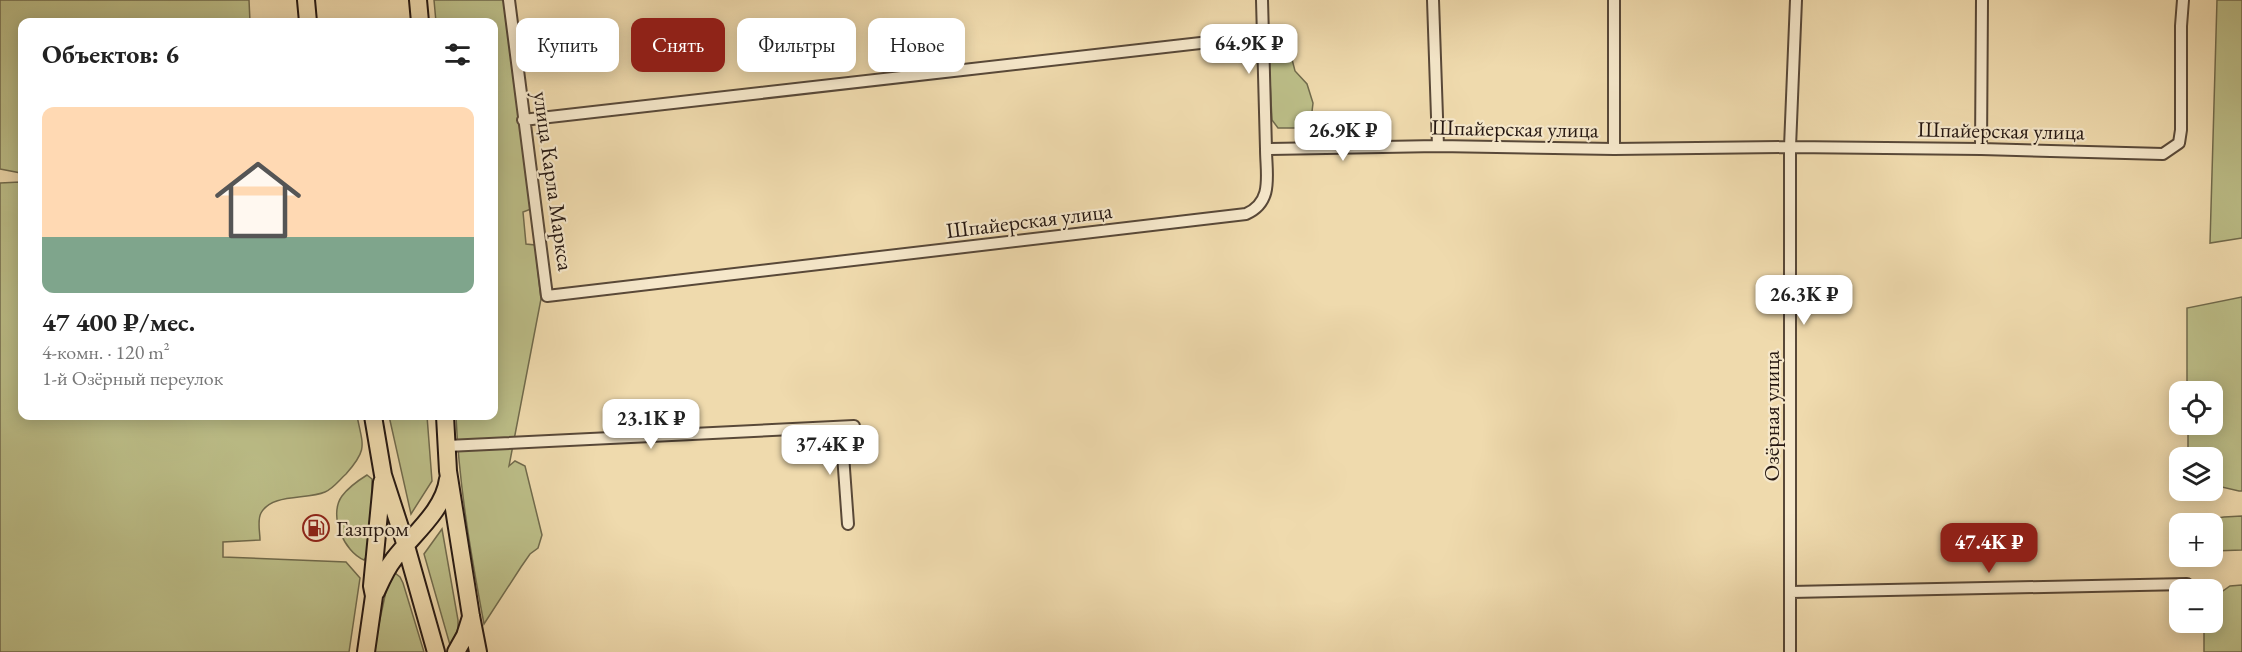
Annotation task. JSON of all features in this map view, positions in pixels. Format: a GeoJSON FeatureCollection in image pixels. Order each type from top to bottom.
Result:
{"type":"FeatureCollection","features":[{"type":"Feature","properties":{"kind":"main road"},"geometry":{"type":"LineString","coordinates":[[306,0],[308,18]]}},
{"type":"Feature","properties":{"kind":"main road"},"geometry":{"type":"LineString","coordinates":[[418,0],[420,18]]}},
{"type":"Feature","properties":{"kind":"main road"},"geometry":{"type":"LineString","coordinates":[[374,420],[383,475],[436,652]]}},
{"type":"Feature","properties":{"kind":"main road"},"geometry":{"type":"LineString","coordinates":[[374,596],[394,559],[421,529],[447,486],[445,420]]}},
{"type":"Feature","properties":{"kind":"main road"},"geometry":{"type":"LineString","coordinates":[[448,471],[478,652]]}},
{"type":"Feature","properties":{"kind":"main road"},"geometry":{"type":"LineString","coordinates":[[366,652],[374,596],[372,586],[374,558],[383,475]]}},
{"type":"Feature","properties":{"kind":"main road"},"geometry":{"type":"LineString","coordinates":[[456,652],[465,636],[471,616]]}},
{"type":"Feature","properties":{"kind":"street","name":"улица Карла Маркса"},"geometry":{"type":"LineString","coordinates":[[509,0],[547,296]]}},
{"type":"Feature","properties":{"kind":"street"},"geometry":{"type":"LineString","coordinates":[[1262,0],[1266,149]]}},
{"type":"Feature","properties":{"kind":"street"},"geometry":{"type":"LineString","coordinates":[[1433,0],[1438,146]]}},
{"type":"Feature","properties":{"kind":"street"},"geometry":{"type":"LineString","coordinates":[[1614,0],[1614,148]]}},
{"type":"Feature","properties":{"kind":"street","name":"Озёрная улица"},"geometry":{"type":"LineString","coordinates":[[1790,652],[1790,147],[1796,0]]}},
{"type":"Feature","properties":{"kind":"street"},"geometry":{"type":"LineString","coordinates":[[1981,149],[1982,0]]}},
{"type":"Feature","properties":{"kind":"street","name":"Шпайерская улица"},"geometry":{"type":"LineString","coordinates":[[547,296],[1246,214],[1255,210],[1263,202],[1266,191],[1266,149],[1438,146],[1790,147],[2163,154],[2179,143],[2181,130],[2183,0]]}},
{"type":"Feature","properties":{"kind":"street"},"geometry":{"type":"LineString","coordinates":[[523,120],[1262,36]]}},
{"type":"Feature","properties":{"kind":"street"},"geometry":{"type":"LineString","coordinates":[[447,446],[854,426]]}},
{"type":"Feature","properties":{"kind":"street"},"geometry":{"type":"LineString","coordinates":[[841,427],[848,524]]}},
{"type":"Feature","properties":{"kind":"street"},"geometry":{"type":"LineString","coordinates":[[1791,592],[2169,584]]}},
{"type":"Feature","properties":{"kind":"green space"},"geometry":{"type":"Polygon","coordinates":[[[0,0],[249,0],[250,18],[18,18],[18,172],[0,169],[0,0]]]}},
{"type":"Feature","properties":{"kind":"green space"},"geometry":{"type":"Polygon","coordinates":[[[434,0],[506,0],[531,209],[523,212],[526,244],[535,245],[541,299],[509,466],[515,461],[525,466],[542,535],[538,548],[530,554],[484,624],[470,546],[456,420],[498,420],[498,18],[436,18],[434,0]]]}},
{"type":"Feature","properties":{"kind":"green space"},"geometry":{"type":"Polygon","coordinates":[[[2217,0],[2242,0],[2242,238],[2210,243],[2217,0]]]}},
{"type":"Feature","properties":{"kind":"green space"},"geometry":{"type":"Polygon","coordinates":[[[1278,26],[1284,28],[1295,71],[1307,84],[1313,103],[1311,120],[1305,128],[1278,128],[1272,120],[1268,41],[1273,29],[1278,26]]]}},
{"type":"Feature","properties":{"kind":"green space"},"geometry":{"type":"Polygon","coordinates":[[[18,182],[18,420],[358,420],[362,441],[361,453],[353,466],[334,486],[325,492],[273,502],[266,507],[259,519],[260,540],[223,542],[223,557],[346,562],[360,578],[349,652],[0,652],[0,183],[18,182]]]}},
{"type":"Feature","properties":{"kind":"green space"},"geometry":{"type":"Polygon","coordinates":[[[2242,297],[2242,491],[2223,487],[2223,447],[2188,447],[2188,435],[2223,435],[2223,381],[2187,381],[2187,308],[2242,297]]]}},
{"type":"Feature","properties":{"kind":"green space"},"geometry":{"type":"Polygon","coordinates":[[[390,420],[427,420],[432,481],[411,514],[390,420]]]}},
{"type":"Feature","properties":{"kind":"green space"},"geometry":{"type":"Polygon","coordinates":[[[367,475],[372,479],[372,508],[367,556],[364,560],[350,549],[345,541],[340,532],[337,513],[342,496],[367,475]]]}},
{"type":"Feature","properties":{"kind":"green space"},"geometry":{"type":"Polygon","coordinates":[[[2242,516],[2242,550],[2223,551],[2224,517],[2242,516]]]}},
{"type":"Feature","properties":{"kind":"green space"},"geometry":{"type":"Polygon","coordinates":[[[442,529],[458,620],[458,629],[450,645],[424,554],[442,529]]]}},
{"type":"Feature","properties":{"kind":"green space"},"geometry":{"type":"Polygon","coordinates":[[[395,573],[403,583],[424,652],[373,652],[389,577],[395,573]]]}},
{"type":"Feature","properties":{"kind":"green space"},"geometry":{"type":"Polygon","coordinates":[[[2242,585],[2242,652],[2204,652],[2204,633],[2223,633],[2223,591],[2230,586],[2242,585]]]}},
{"type":"Feature","properties":{"kind":"place","name":"Газпром"},"geometry":{"type":"Point","coordinates":[316,528]}}]}
